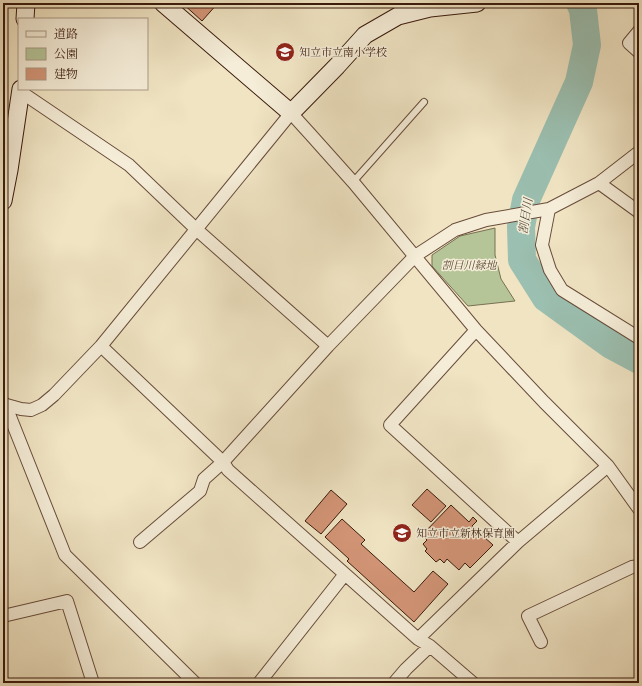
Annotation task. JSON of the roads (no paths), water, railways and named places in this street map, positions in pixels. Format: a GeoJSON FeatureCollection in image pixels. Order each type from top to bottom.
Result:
{"type":"FeatureCollection","features":[{"type":"Feature","properties":{"kind":"street"},"geometry":{"type":"LineString","coordinates":[[25,18],[26,3]]}},
{"type":"Feature","properties":{"kind":"street"},"geometry":{"type":"LineString","coordinates":[[163,3],[291,113],[353,182],[476,330],[544,402],[608,466],[639,509]]}},
{"type":"Feature","properties":{"kind":"street"},"geometry":{"type":"LineString","coordinates":[[4,404],[31,410],[42,405],[54,395],[101,346],[291,113],[365,35],[398,16],[430,8],[477,3]]}},
{"type":"Feature","properties":{"kind":"street"},"geometry":{"type":"LineString","coordinates":[[639,32],[629,43],[639,52]]}},
{"type":"Feature","properties":{"kind":"street"},"geometry":{"type":"LineString","coordinates":[[3,201],[21,90],[129,165],[196,229],[328,346]]}},
{"type":"Feature","properties":{"kind":"street"},"geometry":{"type":"LineString","coordinates":[[140,542],[200,491],[204,479],[223,462],[328,346],[416,256],[455,230],[486,220],[544,210],[599,183],[639,152]]}},
{"type":"Feature","properties":{"kind":"street"},"geometry":{"type":"LineString","coordinates":[[599,183],[639,212]]}},
{"type":"Feature","properties":{"kind":"street"},"geometry":{"type":"LineString","coordinates":[[544,210],[542,246],[550,270],[562,290],[639,338]]}},
{"type":"Feature","properties":{"kind":"street"},"geometry":{"type":"LineString","coordinates":[[476,330],[390,425],[518,542]]}},
{"type":"Feature","properties":{"kind":"street"},"geometry":{"type":"LineString","coordinates":[[101,346],[223,462],[228,470],[418,639],[430,646],[473,683]]}},
{"type":"Feature","properties":{"kind":"street"},"geometry":{"type":"LineString","coordinates":[[4,404],[65,555],[195,683]]}},
{"type":"Feature","properties":{"kind":"street"},"geometry":{"type":"LineString","coordinates":[[418,639],[518,542],[608,466]]}},
{"type":"Feature","properties":{"kind":"street"},"geometry":{"type":"LineString","coordinates":[[541,642],[528,616],[632,567],[639,566]]}},
{"type":"Feature","properties":{"kind":"street"},"geometry":{"type":"LineString","coordinates":[[262,682],[345,574]]}},
{"type":"Feature","properties":{"kind":"street"},"geometry":{"type":"LineString","coordinates":[[3,616],[67,601],[93,683]]}},
{"type":"Feature","properties":{"kind":"street"},"geometry":{"type":"LineString","coordinates":[[394,683],[430,646]]}},
{"type":"Feature","properties":{"kind":"lane"},"geometry":{"type":"LineString","coordinates":[[353,182],[424,102]]}},
{"type":"Feature","properties":{"kind":"waterway","name":"割目川"},"geometry":{"type":"LineString","coordinates":[[580,3],[583,10],[587,45],[579,82],[526,200],[521,227],[522,260],[546,298],[611,345],[639,360]]}},
{"type":"Feature","properties":{"kind":"place","name":"知立市立南小学校"},"geometry":{"type":"Point","coordinates":[285,52]}},
{"type":"Feature","properties":{"kind":"place","name":"知立市立新林保育園"},"geometry":{"type":"Point","coordinates":[402,533]}},
{"type":"Feature","properties":{"kind":"park label","name":"割目川緑地"},"geometry":{"type":"Point","coordinates":[469,265]}}]}
